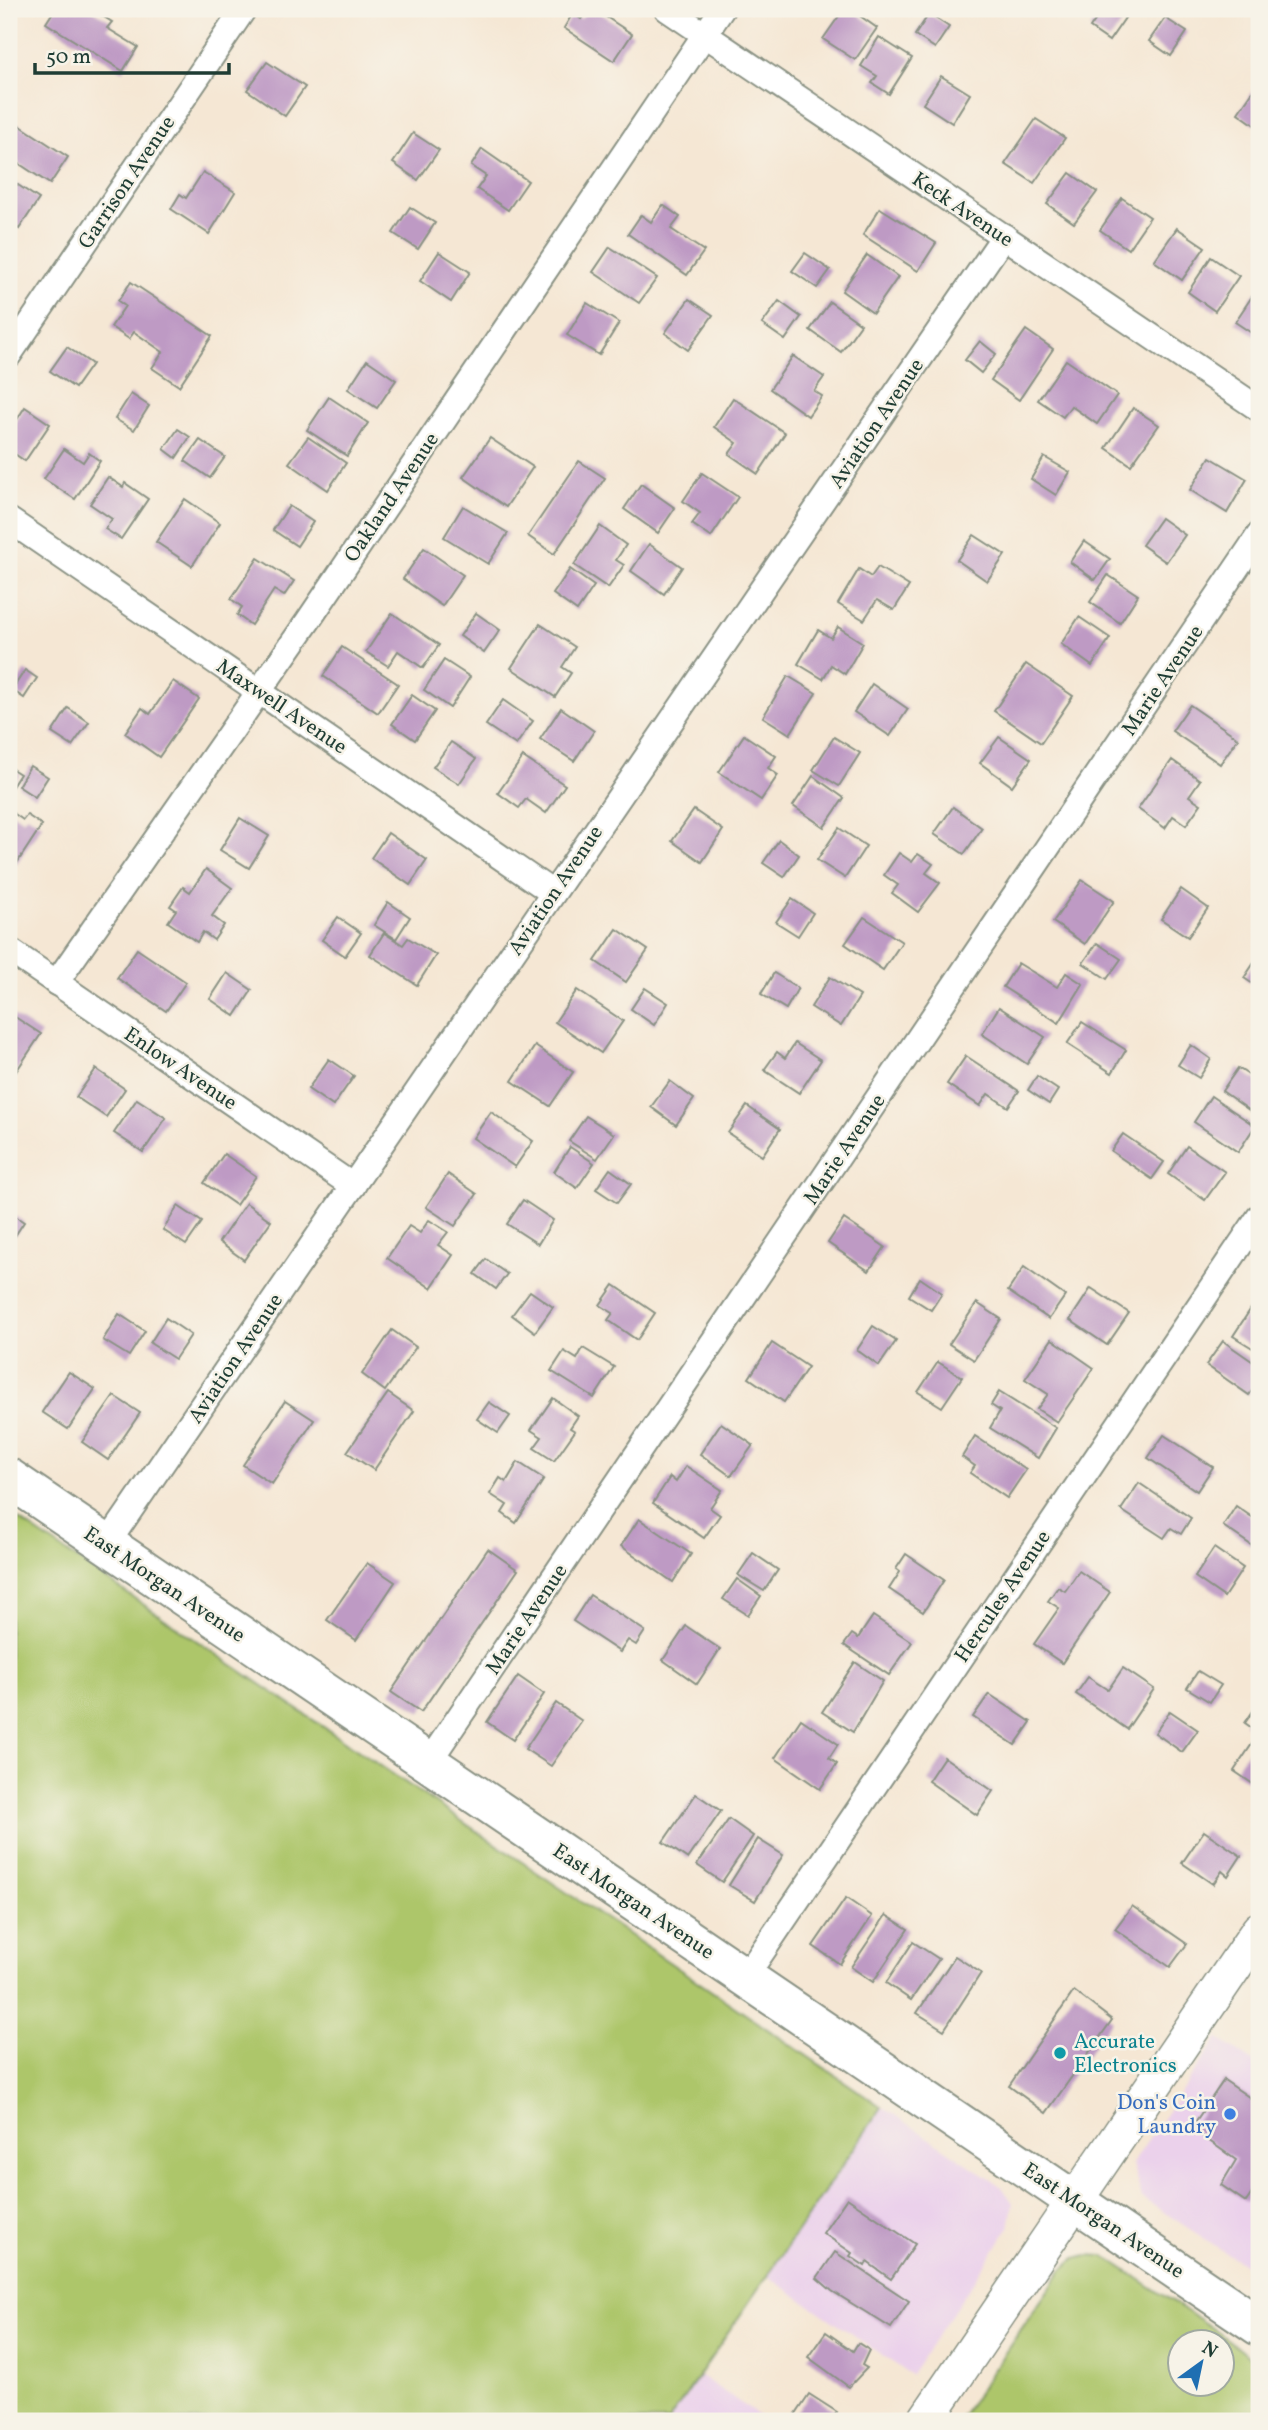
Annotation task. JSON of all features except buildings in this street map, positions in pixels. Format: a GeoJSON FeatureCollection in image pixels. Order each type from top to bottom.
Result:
{"type":"FeatureCollection","features":[{"type":"Feature","properties":{"kind":"main road","name":"East Morgan Avenue"},"geometry":{"type":"LineString","coordinates":[[9,1478],[1259,2326]]}},
{"type":"Feature","properties":{"kind":"main road"},"geometry":{"type":"LineString","coordinates":[[925,2421],[1074,2200],[1144,2103],[1259,1930]]}},
{"type":"Feature","properties":{"kind":"street","name":"Garrison Avenue"},"geometry":{"type":"LineString","coordinates":[[9,355],[244,9]]}},
{"type":"Feature","properties":{"kind":"street","name":"Keck Avenue"},"geometry":{"type":"LineString","coordinates":[[667,9],[1259,409]]}},
{"type":"Feature","properties":{"kind":"street","name":"Oakland Avenue"},"geometry":{"type":"LineString","coordinates":[[56,983],[722,9]]}},
{"type":"Feature","properties":{"kind":"street","name":"Aviation Avenue"},"geometry":{"type":"LineString","coordinates":[[107,1544],[1004,236]]}},
{"type":"Feature","properties":{"kind":"street","name":"Maxwell Avenue"},"geometry":{"type":"LineString","coordinates":[[9,520],[553,893]]}},
{"type":"Feature","properties":{"kind":"street","name":"Marie Avenue"},"geometry":{"type":"LineString","coordinates":[[428,1763],[1259,536]]}},
{"type":"Feature","properties":{"kind":"street","name":"Enlow Avenue"},"geometry":{"type":"LineString","coordinates":[[9,950],[353,1186]]}},
{"type":"Feature","properties":{"kind":"street","name":"Hercules Avenue"},"geometry":{"type":"LineString","coordinates":[[746,1976],[1259,1217]]}},
{"type":"Feature","properties":{"kind":"shaded area"},"geometry":{"type":"Polygon","coordinates":[[[1218,2038],[1259,2066],[1259,2274],[1142,2198],[1132,2164],[1218,2038]]]}},
{"type":"Feature","properties":{"kind":"shaded area"},"geometry":{"type":"Polygon","coordinates":[[[877,2103],[1002,2187],[1013,2203],[1009,2228],[911,2375],[763,2273],[877,2103]]]}},
{"type":"Feature","properties":{"kind":"shaded area"},"geometry":{"type":"Polygon","coordinates":[[[699,2375],[767,2421],[668,2421],[699,2375]]]}},
{"type":"Feature","properties":{"kind":"green space"},"geometry":{"type":"Polygon","coordinates":[[[9,1513],[882,2107],[668,2421],[9,2421],[9,1513]]]}},
{"type":"Feature","properties":{"kind":"green space"},"geometry":{"type":"Polygon","coordinates":[[[1087,2255],[1103,2256],[1212,2328],[1166,2328],[1166,2398],[1236,2398],[1236,2346],[1259,2364],[1259,2421],[958,2421],[1062,2270],[1076,2258],[1087,2255]]]}},
{"type":"Feature","properties":{"kind":"place","name":"Accurate Electronics"},"geometry":{"type":"Point","coordinates":[1060,2053]}},
{"type":"Feature","properties":{"kind":"place","name":"Don's Coin Laundry"},"geometry":{"type":"Point","coordinates":[1230,2114]}}]}
